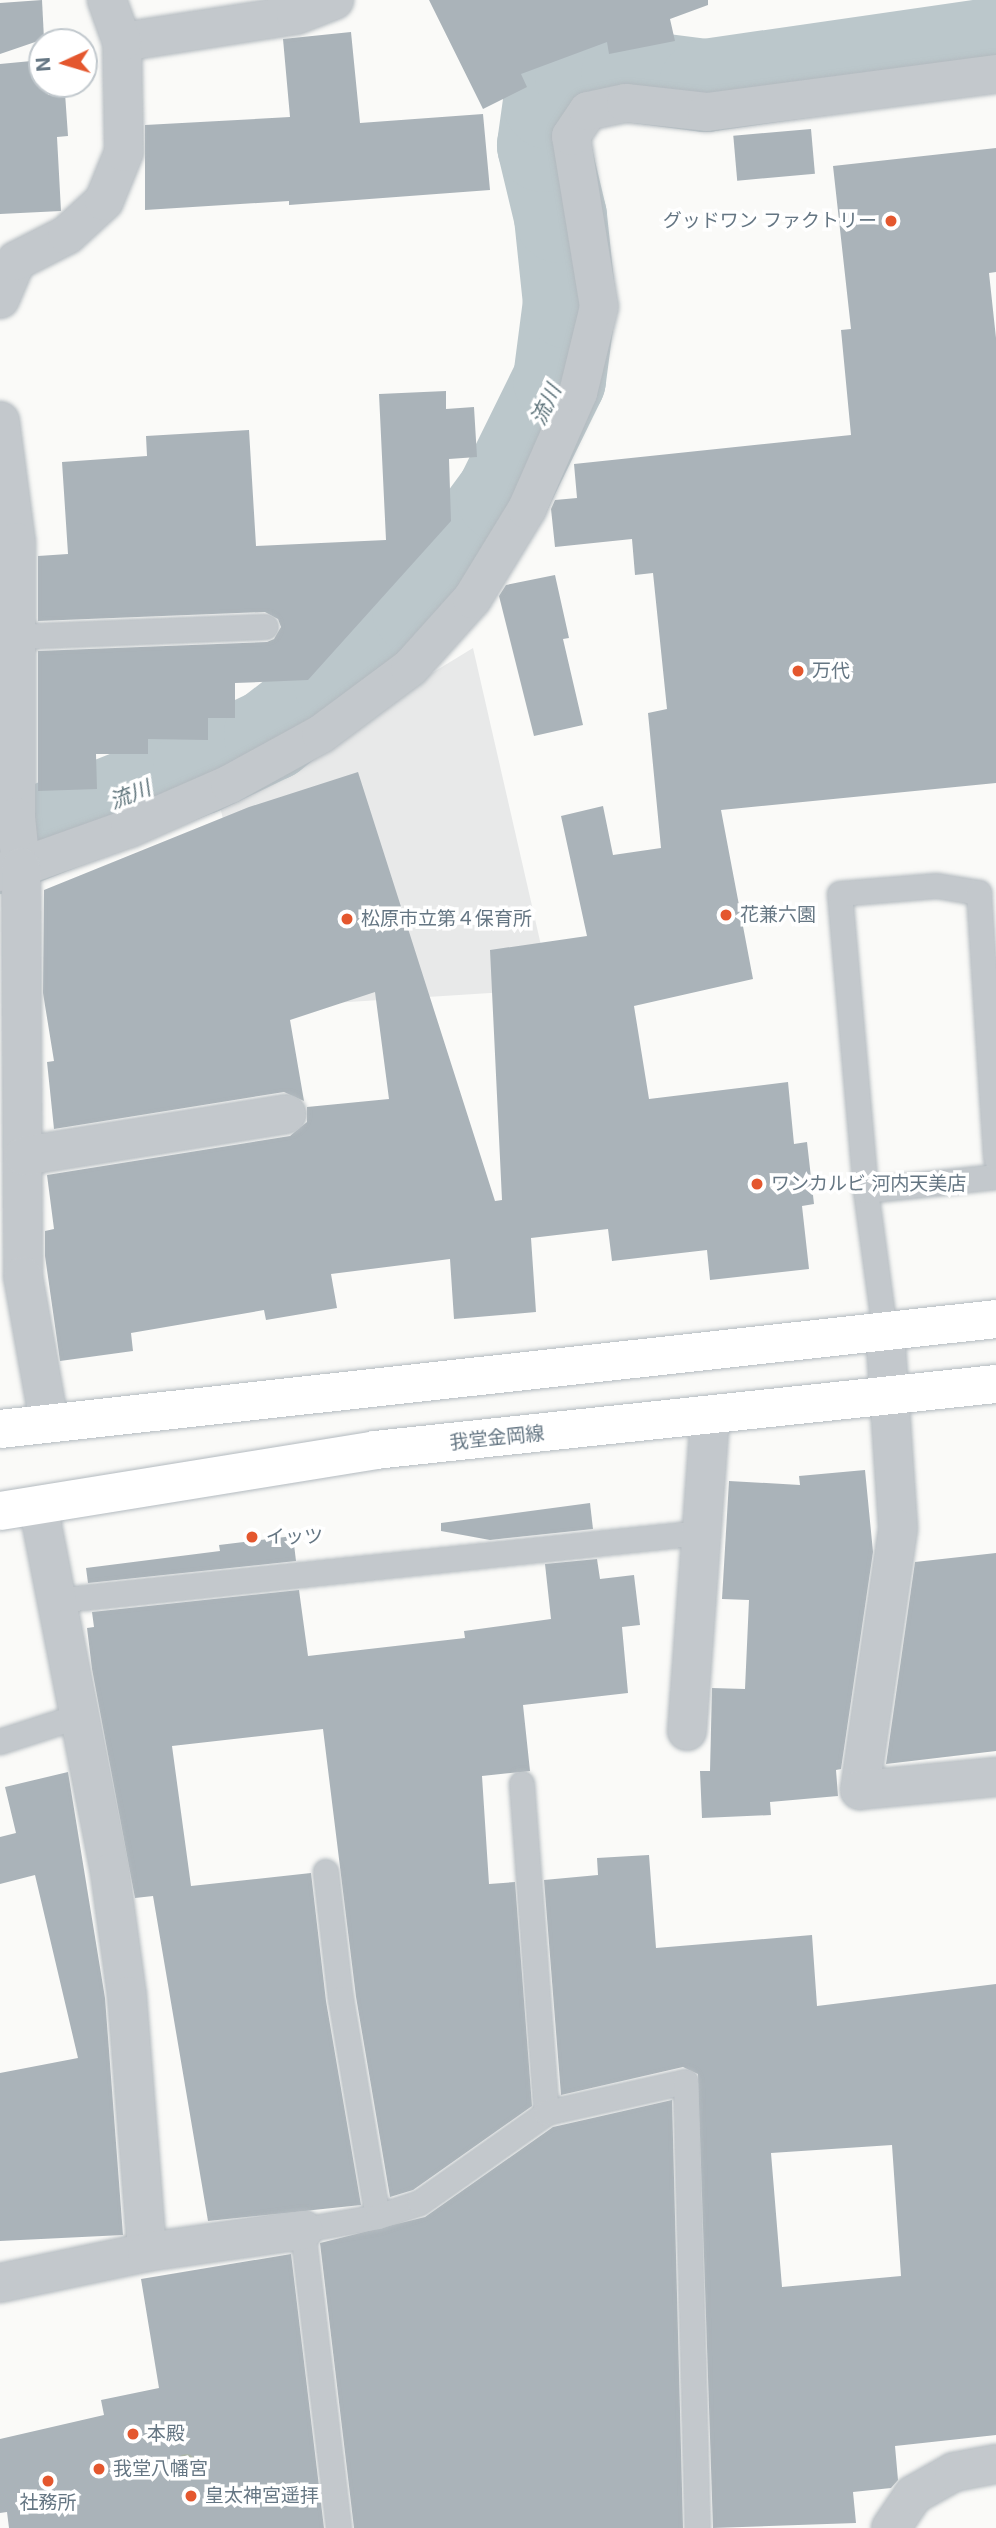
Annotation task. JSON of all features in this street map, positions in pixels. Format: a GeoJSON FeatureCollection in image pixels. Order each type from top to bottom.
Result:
{"type":"FeatureCollection","features":[{"type":"Feature","properties":{"kind":"main road"},"geometry":{"type":"LineString","coordinates":[[0,1429],[996,1319]]}},
{"type":"Feature","properties":{"kind":"main road","name":"我堂金岡線"},"geometry":{"type":"LineString","coordinates":[[0,1511],[375,1450],[996,1384]]}},
{"type":"Feature","properties":{"kind":"street"},"geometry":{"type":"LineString","coordinates":[[0,299],[8,261],[67,235],[104,201],[124,152],[122,42],[107,0]]}},
{"type":"Feature","properties":{"kind":"street"},"geometry":{"type":"LineString","coordinates":[[122,42],[296,15],[334,0]]}},
{"type":"Feature","properties":{"kind":"street"},"geometry":{"type":"LineString","coordinates":[[14,852],[155,817],[230,784],[321,734],[410,668],[472,599],[527,509],[578,393],[599,307],[571,136],[588,111],[626,103],[707,112],[996,74]]}},
{"type":"Feature","properties":{"kind":"street"},"geometry":{"type":"LineString","coordinates":[[0,421],[16,637],[14,852],[24,1156],[23,1276],[49,1422]]}},
{"type":"Feature","properties":{"kind":"street"},"geometry":{"type":"LineString","coordinates":[[24,1156],[288,1114]]}},
{"type":"Feature","properties":{"kind":"street"},"geometry":{"type":"LineString","coordinates":[[885,1331],[892,1395],[898,1529],[860,1790],[996,1777]]}},
{"type":"Feature","properties":{"kind":"street"},"geometry":{"type":"LineString","coordinates":[[687,1731],[710,1416]]}},
{"type":"Feature","properties":{"kind":"street"},"geometry":{"type":"LineString","coordinates":[[38,1505],[77,1717],[110,1873],[127,1996],[147,2252]]}},
{"type":"Feature","properties":{"kind":"street"},"geometry":{"type":"LineString","coordinates":[[0,2283],[147,2252],[303,2230]]}},
{"type":"Feature","properties":{"kind":"street"},"geometry":{"type":"LineString","coordinates":[[891,2528],[913,2495],[954,2472],[996,2464]]}},
{"type":"Feature","properties":{"kind":"lane"},"geometry":{"type":"LineString","coordinates":[[16,637],[265,627]]}},
{"type":"Feature","properties":{"kind":"lane"},"geometry":{"type":"LineString","coordinates":[[885,1331],[866,1191],[840,894],[937,886],[987,892],[996,1158]]}},
{"type":"Feature","properties":{"kind":"lane"},"geometry":{"type":"LineString","coordinates":[[866,1191],[996,1177]]}},
{"type":"Feature","properties":{"kind":"lane"},"geometry":{"type":"LineString","coordinates":[[57,1601],[701,1533]]}},
{"type":"Feature","properties":{"kind":"lane"},"geometry":{"type":"LineString","coordinates":[[0,1742],[77,1717]]}},
{"type":"Feature","properties":{"kind":"lane"},"geometry":{"type":"LineString","coordinates":[[522,1784],[547,2112]]}},
{"type":"Feature","properties":{"kind":"lane"},"geometry":{"type":"LineString","coordinates":[[326,1872],[341,1999],[379,2217]]}},
{"type":"Feature","properties":{"kind":"lane"},"geometry":{"type":"LineString","coordinates":[[339,2528],[303,2230],[379,2217],[420,2203],[547,2112],[686,2082],[698,2528]]}},
{"type":"Feature","properties":{"kind":"shaded area"},"geometry":{"type":"Polygon","coordinates":[[[473,648],[551,989],[270,1007],[219,803],[473,648]]]}},
{"type":"Feature","properties":{"kind":"building"},"geometry":{"type":"Polygon","coordinates":[[[42,0],[43,28],[28,28],[28,44],[0,54],[0,3],[42,0]]]}},
{"type":"Feature","properties":{"kind":"building"},"geometry":{"type":"Polygon","coordinates":[[[429,0],[708,0],[708,5],[670,19],[675,41],[609,54],[607,42],[521,74],[527,87],[483,109],[429,0]]]}},
{"type":"Feature","properties":{"kind":"building"},"geometry":{"type":"Polygon","coordinates":[[[351,32],[360,123],[483,114],[490,190],[289,205],[289,201],[145,210],[145,125],[290,117],[283,39],[351,32]]]}},
{"type":"Feature","properties":{"kind":"building"},"geometry":{"type":"Polygon","coordinates":[[[28,61],[28,98],[65,98],[68,136],[57,137],[61,211],[0,214],[0,64],[28,61]]]}},
{"type":"Feature","properties":{"kind":"building"},"geometry":{"type":"Polygon","coordinates":[[[811,129],[815,174],[737,181],[733,136],[811,129]]]}},
{"type":"Feature","properties":{"kind":"building"},"geometry":{"type":"Polygon","coordinates":[[[996,148],[996,272],[989,273],[996,338],[996,783],[721,810],[753,979],[634,1006],[649,1099],[788,1082],[794,1144],[807,1142],[814,1204],[802,1206],[809,1269],[710,1280],[707,1250],[612,1261],[608,1229],[531,1238],[536,1312],[454,1319],[450,1259],[331,1274],[337,1308],[266,1320],[264,1310],[131,1333],[133,1351],[60,1361],[45,1256],[45,1231],[54,1229],[47,1175],[290,1136],[307,1122],[307,1107],[389,1099],[375,992],[290,1020],[304,1101],[284,1092],[54,1129],[47,1062],[54,1061],[43,993],[44,890],[249,807],[358,772],[495,1201],[502,1200],[490,950],[587,936],[561,816],[603,806],[613,855],[661,848],[648,713],[667,709],[653,573],[635,575],[632,539],[555,547],[551,509],[555,500],[577,498],[574,464],[851,435],[841,330],[851,329],[833,166],[996,148]]]}},
{"type":"Feature","properties":{"kind":"building"},"geometry":{"type":"Polygon","coordinates":[[[446,391],[446,409],[474,407],[477,457],[449,459],[451,521],[308,680],[235,683],[235,718],[208,718],[208,740],[148,739],[148,754],[96,754],[97,789],[38,791],[38,651],[267,642],[274,639],[281,627],[278,619],[265,612],[38,621],[38,556],[68,554],[62,462],[147,456],[146,436],[249,430],[256,546],[386,540],[379,394],[446,391]]]}},
{"type":"Feature","properties":{"kind":"building"},"geometry":{"type":"Polygon","coordinates":[[[555,575],[569,638],[563,639],[583,725],[534,736],[499,596],[506,585],[555,575]]]}},
{"type":"Feature","properties":{"kind":"building"},"geometry":{"type":"Polygon","coordinates":[[[865,1470],[873,1552],[841,1769],[836,1770],[838,1796],[770,1802],[771,1815],[702,1818],[700,1771],[710,1771],[712,1688],[745,1689],[749,1600],[722,1599],[729,1481],[800,1485],[799,1476],[865,1470]]]}},
{"type":"Feature","properties":{"kind":"building"},"geometry":{"type":"Polygon","coordinates":[[[590,1503],[593,1529],[490,1540],[441,1531],[441,1523],[590,1503]]]}},
{"type":"Feature","properties":{"kind":"building"},"geometry":{"type":"Polygon","coordinates":[[[293,1536],[296,1561],[88,1583],[86,1568],[220,1551],[219,1545],[293,1536]]]}},
{"type":"Feature","properties":{"kind":"building"},"geometry":{"type":"Polygon","coordinates":[[[996,1553],[996,1751],[886,1764],[915,1562],[996,1553]]]}},
{"type":"Feature","properties":{"kind":"building"},"geometry":{"type":"Polygon","coordinates":[[[597,1559],[600,1579],[634,1575],[640,1625],[622,1627],[628,1693],[523,1705],[530,1771],[482,1776],[489,1884],[515,1882],[532,2106],[413,2190],[390,2197],[356,1997],[323,1729],[172,1746],[191,1886],[311,1873],[326,2001],[361,2205],[208,2221],[153,1896],[135,1898],[92,1669],[87,1628],[94,1627],[92,1612],[299,1590],[308,1656],[465,1638],[464,1631],[551,1619],[545,1564],[597,1559]]]}},
{"type":"Feature","properties":{"kind":"building"},"geometry":{"type":"Polygon","coordinates":[[[68,1772],[105,1998],[123,2235],[0,2241],[0,2073],[78,2058],[35,1875],[0,1884],[0,1837],[16,1833],[5,1787],[68,1772]]]}},
{"type":"Feature","properties":{"kind":"building"},"geometry":{"type":"Polygon","coordinates":[[[649,1855],[656,1948],[812,1935],[817,2006],[996,1984],[996,2435],[895,2446],[898,2480],[891,2488],[853,2492],[856,2523],[713,2528],[698,2074],[683,2067],[561,2095],[544,1880],[598,1875],[597,1858],[649,1855]],[[892,2145],[771,2153],[782,2287],[901,2276],[892,2145]]]}},
{"type":"Feature","properties":{"kind":"building"},"geometry":{"type":"Polygon","coordinates":[[[672,2100],[683,2528],[354,2528],[320,2243],[425,2217],[553,2127],[672,2100]]]}},
{"type":"Feature","properties":{"kind":"building"},"geometry":{"type":"Polygon","coordinates":[[[291,2254],[324,2528],[9,2528],[7,2512],[0,2513],[0,2439],[104,2415],[101,2400],[159,2388],[141,2279],[291,2254]]]}},
{"type":"Feature","properties":{"kind":"waterway","name":"流川"},"geometry":{"type":"LineString","coordinates":[[0,847],[199,768],[270,734],[339,680],[418,609],[502,495],[559,379],[569,302],[560,216],[543,145],[549,102],[581,75],[627,75],[705,85],[996,43]]}},
{"type":"Feature","properties":{"kind":"place","name":"グッドワン ファクトリー"},"geometry":{"type":"Point","coordinates":[891,221]}},
{"type":"Feature","properties":{"kind":"place","name":"万代"},"geometry":{"type":"Point","coordinates":[798,671]}},
{"type":"Feature","properties":{"kind":"place","name":"花兼六園"},"geometry":{"type":"Point","coordinates":[726,915]}},
{"type":"Feature","properties":{"kind":"place","name":"松原市立第４保育所"},"geometry":{"type":"Point","coordinates":[347,919]}},
{"type":"Feature","properties":{"kind":"place","name":"ワンカルビ 河内天美店"},"geometry":{"type":"Point","coordinates":[757,1184]}},
{"type":"Feature","properties":{"kind":"place","name":"イッツ"},"geometry":{"type":"Point","coordinates":[252,1537]}},
{"type":"Feature","properties":{"kind":"place","name":"本殿"},"geometry":{"type":"Point","coordinates":[133,2434]}},
{"type":"Feature","properties":{"kind":"place","name":"我堂八幡宮"},"geometry":{"type":"Point","coordinates":[99,2469]}},
{"type":"Feature","properties":{"kind":"place","name":"社務所"},"geometry":{"type":"Point","coordinates":[48,2481]}},
{"type":"Feature","properties":{"kind":"place","name":"皇太神宮遥拝"},"geometry":{"type":"Point","coordinates":[191,2496]}}]}
